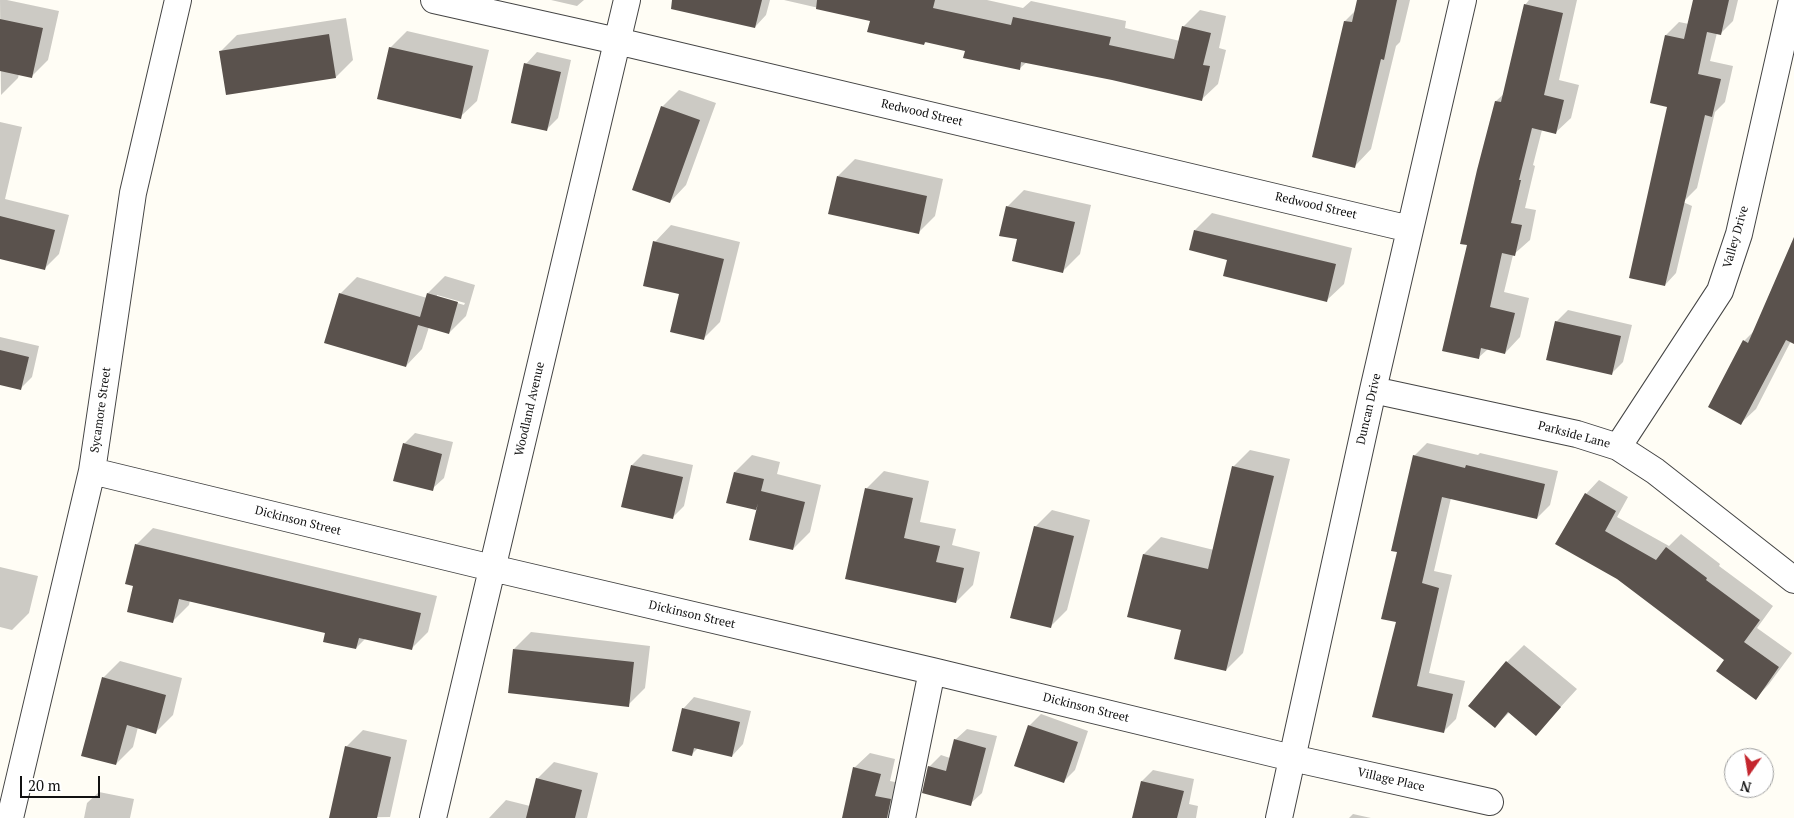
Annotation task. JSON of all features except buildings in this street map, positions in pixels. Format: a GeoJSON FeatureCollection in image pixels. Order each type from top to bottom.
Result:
{"type":"FeatureCollection","features":[{"type":"Feature","properties":{"kind":"street","name":"Sycamore Street"},"geometry":{"type":"LineString","coordinates":[[10,818],[92,471],[133,193],[178,0]]}},
{"type":"Feature","properties":{"kind":"street","name":"Redwood Street"},"geometry":{"type":"LineString","coordinates":[[434,0],[617,41],[1410,229]]}},
{"type":"Feature","properties":{"kind":"street","name":"Woodland Avenue"},"geometry":{"type":"LineString","coordinates":[[433,818],[627,0]]}},
{"type":"Feature","properties":{"kind":"street","name":"Duncan Drive"},"geometry":{"type":"LineString","coordinates":[[1278,818],[1373,390],[1463,0]]}},
{"type":"Feature","properties":{"kind":"street","name":"Valley Drive"},"geometry":{"type":"LineString","coordinates":[[1618,447],[1720,290],[1739,234],[1792,0]]}},
{"type":"Feature","properties":{"kind":"street","name":"Parkside Lane"},"geometry":{"type":"LineString","coordinates":[[1373,390],[1577,434],[1618,447],[1655,471],[1794,580]]}},
{"type":"Feature","properties":{"kind":"street","name":"Dickinson Street"},"geometry":{"type":"LineString","coordinates":[[92,471],[1292,758]]}},
{"type":"Feature","properties":{"kind":"street"},"geometry":{"type":"LineString","coordinates":[[902,818],[932,671]]}},
{"type":"Feature","properties":{"kind":"street","name":"Village Place"},"geometry":{"type":"LineString","coordinates":[[1292,758],[1490,802]]}}]}
